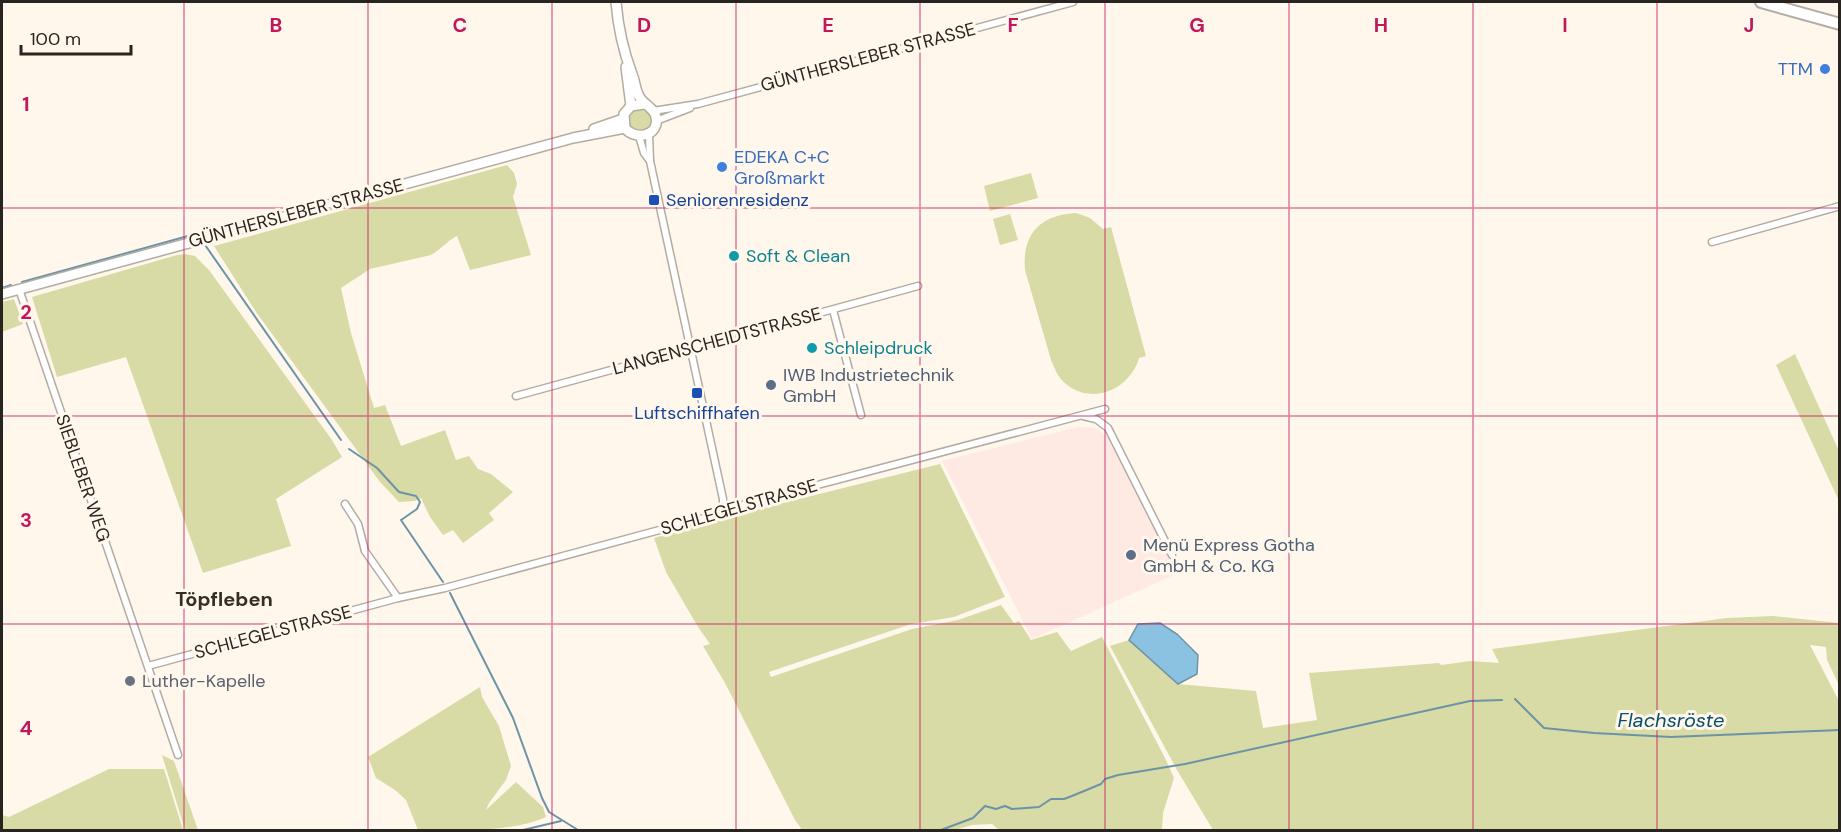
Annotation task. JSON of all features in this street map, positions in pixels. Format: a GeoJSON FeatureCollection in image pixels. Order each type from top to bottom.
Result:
{"type":"FeatureCollection","features":[{"type":"Feature","properties":{"kind":"main road"},"geometry":{"type":"LineString","coordinates":[[616,2],[627,62],[639,96],[644,104],[653,111],[656,121],[655,126],[644,135],[631,134],[624,123],[624,114],[631,106],[644,104]]}},
{"type":"Feature","properties":{"kind":"main road"},"geometry":{"type":"LineString","coordinates":[[1761,2],[1839,24]]}},
{"type":"Feature","properties":{"kind":"main road"},"geometry":{"type":"LineString","coordinates":[[627,62],[626,75],[631,106]]}},
{"type":"Feature","properties":{"kind":"main road","name":"GÜNTHERSLEBER STRASSE"},"geometry":{"type":"LineString","coordinates":[[2,294],[624,123]]}},
{"type":"Feature","properties":{"kind":"street","name":"GÜNTHERSLEBER STRASSE"},"geometry":{"type":"LineString","coordinates":[[653,111],[698,104],[1073,2]]}},
{"type":"Feature","properties":{"kind":"street","name":"GÜNTHERSLEBER STRASSE"},"geometry":{"type":"LineString","coordinates":[[656,121],[698,104]]}},
{"type":"Feature","properties":{"kind":"street"},"geometry":{"type":"LineString","coordinates":[[644,135],[644,153],[650,161],[723,500],[723,510]]}},
{"type":"Feature","properties":{"kind":"street"},"geometry":{"type":"LineString","coordinates":[[1712,242],[1839,206]]}},
{"type":"Feature","properties":{"kind":"street","name":"LANGENSCHEIDTSTRASSE"},"geometry":{"type":"LineString","coordinates":[[516,396],[918,286]]}},
{"type":"Feature","properties":{"kind":"street","name":"SIEBLEBER WEG"},"geometry":{"type":"LineString","coordinates":[[19,289],[178,755]]}},
{"type":"Feature","properties":{"kind":"street"},"geometry":{"type":"LineString","coordinates":[[833,310],[861,415]]}},
{"type":"Feature","properties":{"kind":"street","name":"SCHLEGELSTRASSE"},"geometry":{"type":"LineString","coordinates":[[148,666],[1105,409]]}},
{"type":"Feature","properties":{"kind":"street"},"geometry":{"type":"LineString","coordinates":[[1080,416],[1096,419],[1108,428],[1172,555]]}},
{"type":"Feature","properties":{"kind":"street"},"geometry":{"type":"LineString","coordinates":[[345,504],[358,524],[365,551],[398,598]]}},
{"type":"Feature","properties":{"kind":"shaded area"},"geometry":{"type":"Polygon","coordinates":[[[1078,427],[1096,428],[1110,439],[1167,551],[1176,574],[1032,639],[942,461],[1078,427]]]}},
{"type":"Feature","properties":{"kind":"green space"},"geometry":{"type":"Polygon","coordinates":[[[640,108],[645,109],[651,115],[651,125],[645,131],[640,132],[635,131],[629,125],[628,120],[629,115],[635,109],[640,108]]]}},
{"type":"Feature","properties":{"kind":"green space"},"geometry":{"type":"Polygon","coordinates":[[[507,165],[514,173],[517,184],[513,197],[531,255],[470,270],[457,236],[431,255],[370,269],[341,288],[351,333],[374,408],[385,405],[401,446],[445,430],[456,460],[469,456],[478,469],[491,474],[513,492],[489,513],[494,520],[463,543],[453,530],[443,535],[430,517],[421,498],[415,501],[399,502],[380,482],[256,312],[214,246],[507,165]]]}},
{"type":"Feature","properties":{"kind":"green space"},"geometry":{"type":"Polygon","coordinates":[[[1031,173],[1038,198],[990,211],[984,186],[1031,173]]]}},
{"type":"Feature","properties":{"kind":"green space"},"geometry":{"type":"Polygon","coordinates":[[[1076,213],[1090,218],[1103,229],[1111,227],[1146,356],[1139,358],[1128,378],[1119,386],[1099,394],[1088,394],[1077,390],[1066,384],[1059,376],[1051,360],[1025,270],[1027,246],[1036,229],[1043,222],[1052,218],[1076,213]]]}},
{"type":"Feature","properties":{"kind":"green space"},"geometry":{"type":"Polygon","coordinates":[[[1010,214],[1018,240],[1000,245],[993,219],[1010,214]]]}},
{"type":"Feature","properties":{"kind":"green space"},"geometry":{"type":"Polygon","coordinates":[[[185,254],[195,256],[209,270],[342,457],[276,499],[291,546],[203,573],[126,357],[57,377],[32,297],[185,254]]]}},
{"type":"Feature","properties":{"kind":"green space"},"geometry":{"type":"Polygon","coordinates":[[[14,299],[23,324],[2,332],[2,302],[14,299]]]}},
{"type":"Feature","properties":{"kind":"green space"},"geometry":{"type":"Polygon","coordinates":[[[1795,354],[1839,451],[1839,501],[1776,365],[1795,354]]]}},
{"type":"Feature","properties":{"kind":"green space"},"geometry":{"type":"Polygon","coordinates":[[[940,464],[1005,597],[954,617],[911,624],[769,672],[771,677],[912,629],[958,620],[1001,605],[1014,623],[1019,621],[1031,640],[1057,632],[1071,651],[1102,637],[1174,778],[1163,813],[1162,830],[999,830],[992,824],[972,825],[955,830],[802,830],[795,820],[725,683],[703,646],[710,644],[666,572],[654,538],[723,518],[940,464]]]}},
{"type":"Feature","properties":{"kind":"green space"},"geometry":{"type":"Polygon","coordinates":[[[1773,616],[1839,623],[1839,685],[1827,660],[1826,647],[1810,645],[1839,701],[1839,830],[1213,830],[1177,770],[1110,646],[1129,640],[1178,684],[1256,691],[1263,728],[1317,720],[1309,673],[1439,663],[1441,665],[1470,661],[1499,663],[1492,649],[1727,618],[1773,616]]]}},
{"type":"Feature","properties":{"kind":"green space"},"geometry":{"type":"Polygon","coordinates":[[[480,687],[482,697],[499,726],[511,766],[506,780],[486,810],[516,782],[543,807],[546,817],[518,826],[502,828],[418,830],[406,800],[376,778],[368,757],[480,687]]]}},
{"type":"Feature","properties":{"kind":"green space"},"geometry":{"type":"Polygon","coordinates":[[[162,755],[174,761],[198,830],[185,830],[162,755]]]}},
{"type":"Feature","properties":{"kind":"green space"},"geometry":{"type":"Polygon","coordinates":[[[109,769],[164,769],[183,830],[2,830],[2,815],[9,817],[109,769]]]}},
{"type":"Feature","properties":{"kind":"water"},"geometry":{"type":"Polygon","coordinates":[[[1160,623],[1177,634],[1198,655],[1197,674],[1178,684],[1129,640],[1138,624],[1160,623]]]}},
{"type":"Feature","properties":{"kind":"waterway"},"geometry":{"type":"LineString","coordinates":[[22,282],[188,236],[197,234],[200,238]]}},
{"type":"Feature","properties":{"kind":"waterway"},"geometry":{"type":"LineString","coordinates":[[203,242],[341,440]]}},
{"type":"Feature","properties":{"kind":"waterway"},"geometry":{"type":"LineString","coordinates":[[2,288],[11,285]]}},
{"type":"Feature","properties":{"kind":"waterway"},"geometry":{"type":"LineString","coordinates":[[349,449],[377,468],[399,492],[416,496],[420,502],[417,509],[401,520],[443,582]]}},
{"type":"Feature","properties":{"kind":"waterway"},"geometry":{"type":"LineString","coordinates":[[450,593],[513,718],[549,812],[578,830]]}},
{"type":"Feature","properties":{"kind":"waterway","name":"Flachsröste"},"geometry":{"type":"LineString","coordinates":[[1515,699],[1544,728],[1594,733],[1671,737],[1840,730]]}},
{"type":"Feature","properties":{"kind":"waterway","name":"Flachsröste"},"geometry":{"type":"LineString","coordinates":[[941,830],[973,818],[985,806],[996,809],[1005,806],[1012,809],[1039,807],[1051,799],[1064,799],[1118,775],[1185,764],[1470,701],[1502,700]]}},
{"type":"Feature","properties":{"kind":"waterway"},"geometry":{"type":"LineString","coordinates":[[523,830],[561,821]]}},
{"type":"Feature","properties":{"kind":"place","name":"TTM"},"geometry":{"type":"Point","coordinates":[1825,69]}},
{"type":"Feature","properties":{"kind":"place","name":"EDEKA C+C Großmarkt"},"geometry":{"type":"Point","coordinates":[722,167]}},
{"type":"Feature","properties":{"kind":"place","name":"Seniorenresidenz"},"geometry":{"type":"Point","coordinates":[654,200]}},
{"type":"Feature","properties":{"kind":"place","name":"Soft & Clean"},"geometry":{"type":"Point","coordinates":[734,256]}},
{"type":"Feature","properties":{"kind":"place","name":"Schleipdruck"},"geometry":{"type":"Point","coordinates":[812,348]}},
{"type":"Feature","properties":{"kind":"place","name":"IWB Industrietechnik GmbH"},"geometry":{"type":"Point","coordinates":[771,385]}},
{"type":"Feature","properties":{"kind":"place","name":"Luftschiffhafen"},"geometry":{"type":"Point","coordinates":[697,393]}},
{"type":"Feature","properties":{"kind":"place","name":"Menü Express Gotha GmbH & Co. KG"},"geometry":{"type":"Point","coordinates":[1131,555]}},
{"type":"Feature","properties":{"kind":"place","name":"Luther-Kapelle"},"geometry":{"type":"Point","coordinates":[130,681]}},
{"type":"Feature","properties":{"kind":"district","name":"Töpfleben"},"geometry":{"type":"Point","coordinates":[224,599]}}]}
